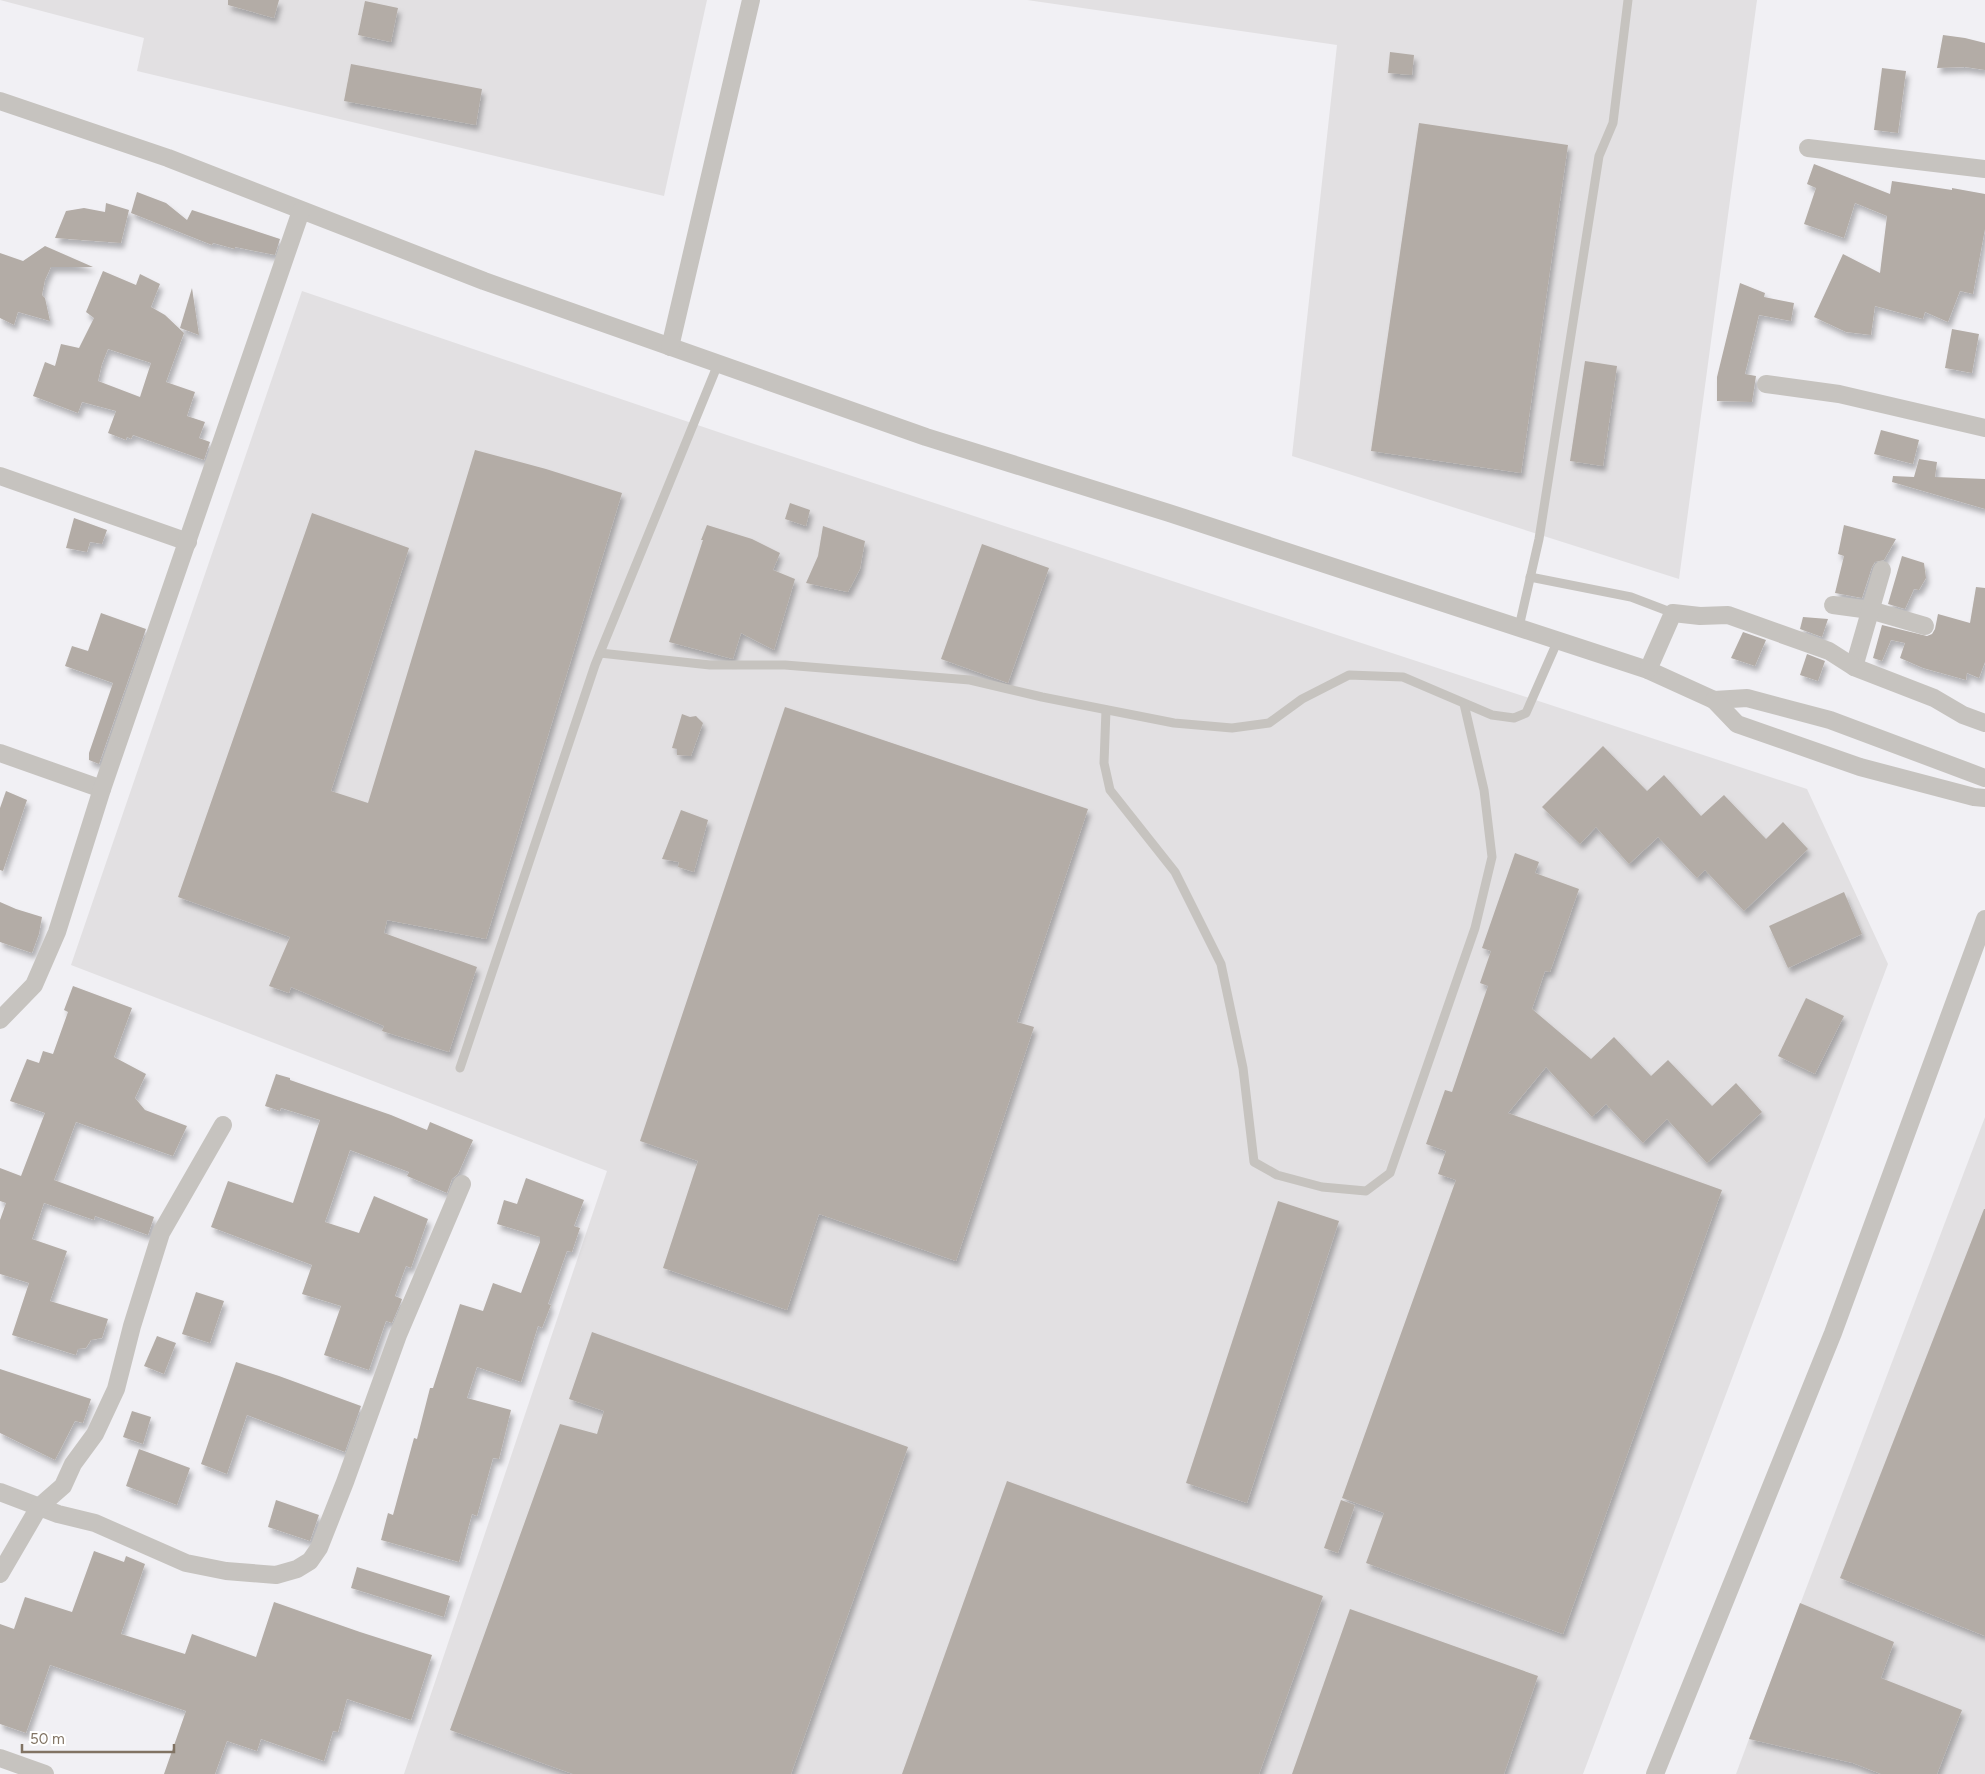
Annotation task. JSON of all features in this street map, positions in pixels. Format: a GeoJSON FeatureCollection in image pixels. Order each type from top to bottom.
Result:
{"type":"FeatureCollection","features":[{"type":"Feature","properties":{"kind":"street"},"geometry":{"type":"LineString","coordinates":[[670,347],[751,0]]}},
{"type":"Feature","properties":{"kind":"street"},"geometry":{"type":"LineString","coordinates":[[0,101],[168,158],[484,281],[926,437],[1169,513],[1648,670],[1714,700],[1737,724],[1860,767],[1974,797],[1985,798]]}},
{"type":"Feature","properties":{"kind":"street"},"geometry":{"type":"LineString","coordinates":[[1808,148],[1985,169]]}},
{"type":"Feature","properties":{"kind":"street"},"geometry":{"type":"LineString","coordinates":[[0,1020],[34,985],[57,932],[102,789],[301,211]]}},
{"type":"Feature","properties":{"kind":"street"},"geometry":{"type":"LineString","coordinates":[[1766,384],[1839,394],[1985,428]]}},
{"type":"Feature","properties":{"kind":"street"},"geometry":{"type":"LineString","coordinates":[[0,476],[188,542]]}},
{"type":"Feature","properties":{"kind":"street"},"geometry":{"type":"LineString","coordinates":[[1854,667],[1882,570]]}},
{"type":"Feature","properties":{"kind":"street"},"geometry":{"type":"LineString","coordinates":[[1833,605],[1870,610],[1925,626]]}},
{"type":"Feature","properties":{"kind":"street"},"geometry":{"type":"LineString","coordinates":[[1648,670],[1673,613],[1700,616],[1728,615],[1829,651],[1854,667],[1934,698],[1963,715],[1985,723]]}},
{"type":"Feature","properties":{"kind":"street"},"geometry":{"type":"LineString","coordinates":[[1714,700],[1747,698],[1830,720],[1985,778]]}},
{"type":"Feature","properties":{"kind":"street"},"geometry":{"type":"LineString","coordinates":[[0,753],[102,789]]}},
{"type":"Feature","properties":{"kind":"street"},"geometry":{"type":"LineString","coordinates":[[1655,1774],[1832,1333],[1985,919]]}},
{"type":"Feature","properties":{"kind":"street"},"geometry":{"type":"LineString","coordinates":[[0,1574],[39,1507],[63,1486],[73,1464],[95,1434],[116,1389],[132,1326],[161,1233],[223,1125]]}},
{"type":"Feature","properties":{"kind":"street"},"geometry":{"type":"LineString","coordinates":[[0,1492],[58,1514],[95,1523],[186,1563],[226,1571],[276,1575],[297,1569],[310,1561],[319,1548],[398,1335],[462,1184]]}},
{"type":"Feature","properties":{"kind":"street"},"geometry":{"type":"LineString","coordinates":[[0,1758],[45,1774]]}},
{"type":"Feature","properties":{"kind":"lane"},"geometry":{"type":"LineString","coordinates":[[1519,627],[1539,539],[1598,156],[1613,123],[1628,0]]}},
{"type":"Feature","properties":{"kind":"lane"},"geometry":{"type":"LineString","coordinates":[[460,1068],[600,652],[718,364]]}},
{"type":"Feature","properties":{"kind":"lane"},"geometry":{"type":"LineString","coordinates":[[1530,577],[1631,597],[1673,613]]}},
{"type":"Feature","properties":{"kind":"lane"},"geometry":{"type":"LineString","coordinates":[[600,652],[710,665],[785,665],[970,680],[1174,723],[1232,728],[1269,723],[1302,699],[1350,675],[1403,677],[1492,715],[1514,718],[1526,713],[1558,640]]}},
{"type":"Feature","properties":{"kind":"lane"},"geometry":{"type":"LineString","coordinates":[[1106,710],[1104,763],[1110,790],[1175,872],[1221,964],[1243,1068],[1254,1162],[1277,1175],[1295,1180],[1322,1187],[1366,1192],[1390,1173],[1475,928],[1492,857],[1484,790],[1464,704]]}},
{"type":"Feature","properties":{"kind":"shaded area"},"geometry":{"type":"Polygon","coordinates":[[[0,0],[707,0],[664,196],[137,71],[144,38],[0,0]]]}},
{"type":"Feature","properties":{"kind":"shaded area"},"geometry":{"type":"Polygon","coordinates":[[[1027,0],[1757,0],[1679,579],[1292,456],[1337,45],[1027,0]]]}},
{"type":"Feature","properties":{"kind":"shaded area"},"geometry":{"type":"Polygon","coordinates":[[[302,291],[727,435],[1807,789],[1888,964],[1583,1774],[404,1774],[607,1171],[71,965],[302,291]]]}},
{"type":"Feature","properties":{"kind":"shaded area"},"geometry":{"type":"Polygon","coordinates":[[[1985,1117],[1985,1774],[1736,1774],[1749,1739],[1985,1117]]]}},
{"type":"Feature","properties":{"kind":"building"},"geometry":{"type":"Polygon","coordinates":[[[228,0],[279,0],[274,18],[228,5],[228,0]]]}},
{"type":"Feature","properties":{"kind":"building"},"geometry":{"type":"Polygon","coordinates":[[[365,1],[398,8],[391,42],[358,35],[365,1]]]}},
{"type":"Feature","properties":{"kind":"building"},"geometry":{"type":"Polygon","coordinates":[[[1943,35],[1985,43],[1985,70],[1965,67],[1937,68],[1943,35]]]}},
{"type":"Feature","properties":{"kind":"building"},"geometry":{"type":"Polygon","coordinates":[[[1390,52],[1414,55],[1412,75],[1388,73],[1390,52]]]}},
{"type":"Feature","properties":{"kind":"building"},"geometry":{"type":"Polygon","coordinates":[[[351,64],[482,89],[476,125],[344,101],[351,64]]]}},
{"type":"Feature","properties":{"kind":"building"},"geometry":{"type":"Polygon","coordinates":[[[1882,68],[1906,71],[1898,133],[1874,130],[1882,68]]]}},
{"type":"Feature","properties":{"kind":"building"},"geometry":{"type":"Polygon","coordinates":[[[1419,123],[1568,145],[1521,473],[1371,451],[1419,123]]]}},
{"type":"Feature","properties":{"kind":"building"},"geometry":{"type":"Polygon","coordinates":[[[1814,164],[1890,194],[1892,181],[1985,194],[1985,229],[1973,294],[1960,291],[1948,322],[1925,312],[1923,319],[1875,306],[1871,335],[1846,332],[1814,317],[1843,254],[1880,273],[1887,216],[1855,203],[1844,238],[1804,224],[1816,188],[1807,184],[1814,164]]]}},
{"type":"Feature","properties":{"kind":"building"},"geometry":{"type":"Polygon","coordinates":[[[137,192],[166,203],[187,220],[192,210],[280,239],[275,255],[235,247],[235,249],[213,243],[212,245],[131,213],[137,192]]]}},
{"type":"Feature","properties":{"kind":"building"},"geometry":{"type":"Polygon","coordinates":[[[106,203],[129,210],[121,243],[55,238],[66,211],[84,208],[105,212],[106,203]]]}},
{"type":"Feature","properties":{"kind":"building"},"geometry":{"type":"Polygon","coordinates":[[[45,246],[93,267],[51,267],[45,280],[42,295],[45,298],[50,321],[18,312],[14,325],[0,318],[0,253],[23,261],[45,246]]]}},
{"type":"Feature","properties":{"kind":"building"},"geometry":{"type":"Polygon","coordinates":[[[103,271],[136,285],[140,274],[160,284],[151,307],[165,315],[184,333],[166,382],[195,392],[187,416],[205,422],[199,438],[210,442],[204,460],[133,435],[131,439],[127,437],[126,440],[108,433],[116,411],[82,402],[78,413],[33,396],[45,362],[55,366],[61,344],[79,348],[94,318],[86,312],[103,271]],[[108,349],[98,381],[140,397],[151,363],[108,349]]]}},
{"type":"Feature","properties":{"kind":"building"},"geometry":{"type":"Polygon","coordinates":[[[1740,283],[1765,293],[1764,297],[1794,303],[1791,321],[1759,315],[1745,374],[1756,376],[1752,402],[1717,401],[1717,377],[1740,283]]]}},
{"type":"Feature","properties":{"kind":"building"},"geometry":{"type":"Polygon","coordinates":[[[192,288],[199,335],[180,328],[192,288]]]}},
{"type":"Feature","properties":{"kind":"building"},"geometry":{"type":"Polygon","coordinates":[[[1952,329],[1979,334],[1972,373],[1945,368],[1952,329]]]}},
{"type":"Feature","properties":{"kind":"building"},"geometry":{"type":"Polygon","coordinates":[[[1585,361],[1617,366],[1603,466],[1570,461],[1585,361]]]}},
{"type":"Feature","properties":{"kind":"building"},"geometry":{"type":"Polygon","coordinates":[[[1881,430],[1919,440],[1913,464],[1874,454],[1881,430]]]}},
{"type":"Feature","properties":{"kind":"building"},"geometry":{"type":"Polygon","coordinates":[[[475,450],[546,469],[622,493],[486,939],[387,920],[384,933],[477,967],[449,1052],[382,1031],[384,1026],[291,987],[289,993],[269,986],[290,937],[178,897],[312,513],[409,548],[331,791],[368,803],[475,450]]]}},
{"type":"Feature","properties":{"kind":"building"},"geometry":{"type":"Polygon","coordinates":[[[1919,459],[1937,462],[1935,477],[1985,479],[1985,509],[1892,482],[1893,476],[1914,477],[1919,459]]]}},
{"type":"Feature","properties":{"kind":"building"},"geometry":{"type":"Polygon","coordinates":[[[790,503],[810,510],[806,526],[785,519],[790,503]]]}},
{"type":"Feature","properties":{"kind":"building"},"geometry":{"type":"Polygon","coordinates":[[[74,518],[107,530],[102,544],[90,542],[87,552],[66,548],[74,518]]]}},
{"type":"Feature","properties":{"kind":"building"},"geometry":{"type":"Polygon","coordinates":[[[707,525],[752,539],[780,553],[773,570],[795,579],[774,650],[741,633],[733,659],[669,642],[707,525]]]}},
{"type":"Feature","properties":{"kind":"building"},"geometry":{"type":"Polygon","coordinates":[[[1844,525],[1896,539],[1884,560],[1875,562],[1872,567],[1862,598],[1835,593],[1844,556],[1838,554],[1844,525]]]}},
{"type":"Feature","properties":{"kind":"building"},"geometry":{"type":"Polygon","coordinates":[[[823,526],[865,541],[860,569],[848,592],[806,583],[818,556],[823,526]]]}},
{"type":"Feature","properties":{"kind":"building"},"geometry":{"type":"Polygon","coordinates":[[[982,544],[1049,568],[1008,683],[941,659],[982,544]]]}},
{"type":"Feature","properties":{"kind":"building"},"geometry":{"type":"Polygon","coordinates":[[[1902,556],[1924,563],[1926,578],[1919,590],[1914,589],[1905,609],[1888,604],[1902,556]]]}},
{"type":"Feature","properties":{"kind":"building"},"geometry":{"type":"Polygon","coordinates":[[[1976,587],[1985,588],[1985,662],[1979,678],[1967,673],[1966,680],[1923,668],[1900,658],[1905,643],[1891,640],[1882,661],[1873,658],[1882,625],[1927,636],[1932,634],[1935,629],[1938,614],[1970,623],[1976,587]]]}},
{"type":"Feature","properties":{"kind":"building"},"geometry":{"type":"Polygon","coordinates":[[[101,613],[146,629],[99,764],[89,760],[89,753],[113,683],[65,666],[72,646],[88,651],[101,613]]]}},
{"type":"Feature","properties":{"kind":"building"},"geometry":{"type":"Polygon","coordinates":[[[1803,617],[1828,619],[1822,637],[1800,629],[1803,617]]]}},
{"type":"Feature","properties":{"kind":"building"},"geometry":{"type":"Polygon","coordinates":[[[1743,632],[1766,640],[1755,666],[1731,658],[1743,632]]]}},
{"type":"Feature","properties":{"kind":"building"},"geometry":{"type":"Polygon","coordinates":[[[1807,654],[1825,661],[1818,681],[1800,675],[1807,654]]]}},
{"type":"Feature","properties":{"kind":"building"},"geometry":{"type":"Polygon","coordinates":[[[785,707],[1088,809],[1017,1022],[1034,1027],[956,1261],[819,1214],[787,1310],[663,1268],[698,1161],[640,1141],[785,707]]]}},
{"type":"Feature","properties":{"kind":"building"},"geometry":{"type":"Polygon","coordinates":[[[682,714],[690,717],[696,716],[703,723],[691,756],[677,755],[677,749],[672,748],[682,714]]]}},
{"type":"Feature","properties":{"kind":"building"},"geometry":{"type":"Polygon","coordinates":[[[1603,746],[1647,791],[1664,775],[1701,816],[1724,795],[1766,839],[1783,822],[1808,849],[1744,911],[1705,870],[1697,878],[1658,837],[1629,864],[1596,827],[1580,844],[1542,807],[1603,746]]]}},
{"type":"Feature","properties":{"kind":"building"},"geometry":{"type":"Polygon","coordinates":[[[6,791],[27,800],[3,871],[0,870],[0,808],[6,791]]]}},
{"type":"Feature","properties":{"kind":"building"},"geometry":{"type":"Polygon","coordinates":[[[681,810],[708,820],[694,872],[678,867],[679,862],[662,859],[681,810]]]}},
{"type":"Feature","properties":{"kind":"building"},"geometry":{"type":"Polygon","coordinates":[[[1515,853],[1539,862],[1535,873],[1579,889],[1550,972],[1545,971],[1532,1009],[1591,1059],[1614,1037],[1651,1076],[1668,1060],[1712,1106],[1736,1083],[1762,1112],[1707,1163],[1667,1119],[1643,1143],[1606,1104],[1592,1117],[1546,1067],[1508,1113],[1722,1190],[1563,1634],[1366,1563],[1384,1513],[1342,1498],[1456,1180],[1438,1174],[1446,1151],[1426,1144],[1445,1090],[1452,1092],[1488,986],[1480,983],[1491,951],[1482,948],[1515,853]]]}},
{"type":"Feature","properties":{"kind":"building"},"geometry":{"type":"Polygon","coordinates":[[[1844,892],[1862,934],[1788,968],[1769,926],[1844,892]]]}},
{"type":"Feature","properties":{"kind":"building"},"geometry":{"type":"Polygon","coordinates":[[[0,902],[42,917],[39,934],[32,953],[0,942],[0,902]]]}},
{"type":"Feature","properties":{"kind":"building"},"geometry":{"type":"Polygon","coordinates":[[[73,986],[132,1008],[114,1057],[146,1074],[135,1098],[145,1110],[187,1126],[173,1156],[76,1122],[54,1180],[154,1217],[148,1235],[95,1216],[94,1220],[44,1203],[32,1239],[67,1251],[50,1301],[108,1319],[102,1338],[91,1340],[86,1348],[78,1349],[76,1355],[12,1335],[29,1283],[0,1274],[0,1220],[6,1203],[0,1201],[0,1168],[21,1176],[45,1113],[10,1101],[27,1059],[39,1063],[43,1051],[53,1054],[68,1012],[64,1010],[73,986]]]}},
{"type":"Feature","properties":{"kind":"building"},"geometry":{"type":"Polygon","coordinates":[[[1806,998],[1844,1016],[1815,1074],[1778,1056],[1806,998]]]}},
{"type":"Feature","properties":{"kind":"building"},"geometry":{"type":"Polygon","coordinates":[[[276,1074],[391,1115],[427,1130],[430,1122],[473,1140],[458,1174],[452,1179],[447,1193],[407,1176],[409,1172],[350,1150],[325,1222],[359,1233],[374,1196],[428,1219],[411,1268],[406,1266],[395,1296],[402,1299],[401,1302],[392,1323],[386,1321],[369,1370],[324,1355],[341,1306],[302,1294],[312,1265],[211,1227],[228,1181],[293,1203],[320,1120],[281,1108],[280,1111],[265,1106],[276,1074]]]}},
{"type":"Feature","properties":{"kind":"building"},"geometry":{"type":"Polygon","coordinates":[[[526,1178],[584,1200],[574,1226],[580,1228],[572,1252],[567,1251],[548,1304],[551,1305],[542,1328],[538,1326],[521,1382],[477,1367],[467,1398],[511,1410],[499,1459],[493,1458],[477,1516],[472,1514],[459,1562],[381,1540],[388,1513],[393,1515],[414,1438],[417,1439],[430,1388],[433,1388],[460,1304],[483,1311],[493,1283],[521,1293],[540,1242],[540,1237],[497,1224],[504,1200],[517,1204],[526,1178]]]}},
{"type":"Feature","properties":{"kind":"building"},"geometry":{"type":"Polygon","coordinates":[[[1278,1201],[1339,1221],[1247,1503],[1186,1483],[1278,1201]]]}},
{"type":"Feature","properties":{"kind":"building"},"geometry":{"type":"Polygon","coordinates":[[[1985,1209],[1985,1636],[1840,1578],[1985,1209]]]}},
{"type":"Feature","properties":{"kind":"building"},"geometry":{"type":"Polygon","coordinates":[[[196,1292],[224,1301],[210,1343],[182,1334],[196,1292]]]}},
{"type":"Feature","properties":{"kind":"building"},"geometry":{"type":"Polygon","coordinates":[[[592,1332],[908,1447],[791,1774],[573,1774],[450,1730],[560,1424],[597,1434],[604,1411],[569,1399],[592,1332]]]}},
{"type":"Feature","properties":{"kind":"building"},"geometry":{"type":"Polygon","coordinates":[[[157,1336],[176,1343],[164,1374],[144,1366],[157,1336]]]}},
{"type":"Feature","properties":{"kind":"building"},"geometry":{"type":"Polygon","coordinates":[[[236,1362],[361,1406],[345,1452],[247,1415],[227,1474],[201,1464],[236,1362]]]}},
{"type":"Feature","properties":{"kind":"building"},"geometry":{"type":"Polygon","coordinates":[[[0,1369],[91,1399],[83,1423],[75,1421],[55,1460],[0,1433],[0,1369]]]}},
{"type":"Feature","properties":{"kind":"building"},"geometry":{"type":"Polygon","coordinates":[[[132,1411],[151,1417],[143,1444],[123,1437],[132,1411]]]}},
{"type":"Feature","properties":{"kind":"building"},"geometry":{"type":"Polygon","coordinates":[[[139,1449],[190,1468],[177,1505],[126,1486],[139,1449]]]}},
{"type":"Feature","properties":{"kind":"building"},"geometry":{"type":"Polygon","coordinates":[[[1007,1481],[1323,1596],[1259,1774],[902,1774],[1007,1481]]]}},
{"type":"Feature","properties":{"kind":"building"},"geometry":{"type":"Polygon","coordinates":[[[276,1500],[319,1515],[310,1541],[268,1527],[276,1500]]]}},
{"type":"Feature","properties":{"kind":"building"},"geometry":{"type":"Polygon","coordinates":[[[1341,1500],[1355,1505],[1338,1553],[1324,1548],[1341,1500]]]}},
{"type":"Feature","properties":{"kind":"building"},"geometry":{"type":"Polygon","coordinates":[[[94,1551],[124,1562],[126,1556],[145,1564],[121,1634],[185,1654],[192,1634],[256,1657],[274,1602],[432,1655],[411,1720],[347,1699],[338,1732],[333,1731],[324,1761],[261,1739],[257,1751],[227,1741],[215,1774],[164,1774],[186,1711],[50,1665],[26,1733],[0,1724],[0,1624],[14,1629],[25,1597],[72,1612],[94,1551]]]}},
{"type":"Feature","properties":{"kind":"building"},"geometry":{"type":"Polygon","coordinates":[[[357,1567],[450,1596],[444,1617],[351,1588],[357,1567]]]}},
{"type":"Feature","properties":{"kind":"building"},"geometry":{"type":"Polygon","coordinates":[[[1800,1603],[1894,1642],[1881,1678],[1962,1710],[1937,1774],[1881,1774],[1853,1763],[1749,1739],[1800,1603]]]}},
{"type":"Feature","properties":{"kind":"building"},"geometry":{"type":"Polygon","coordinates":[[[1350,1609],[1538,1676],[1504,1774],[1292,1774],[1350,1609]]]}}]}
